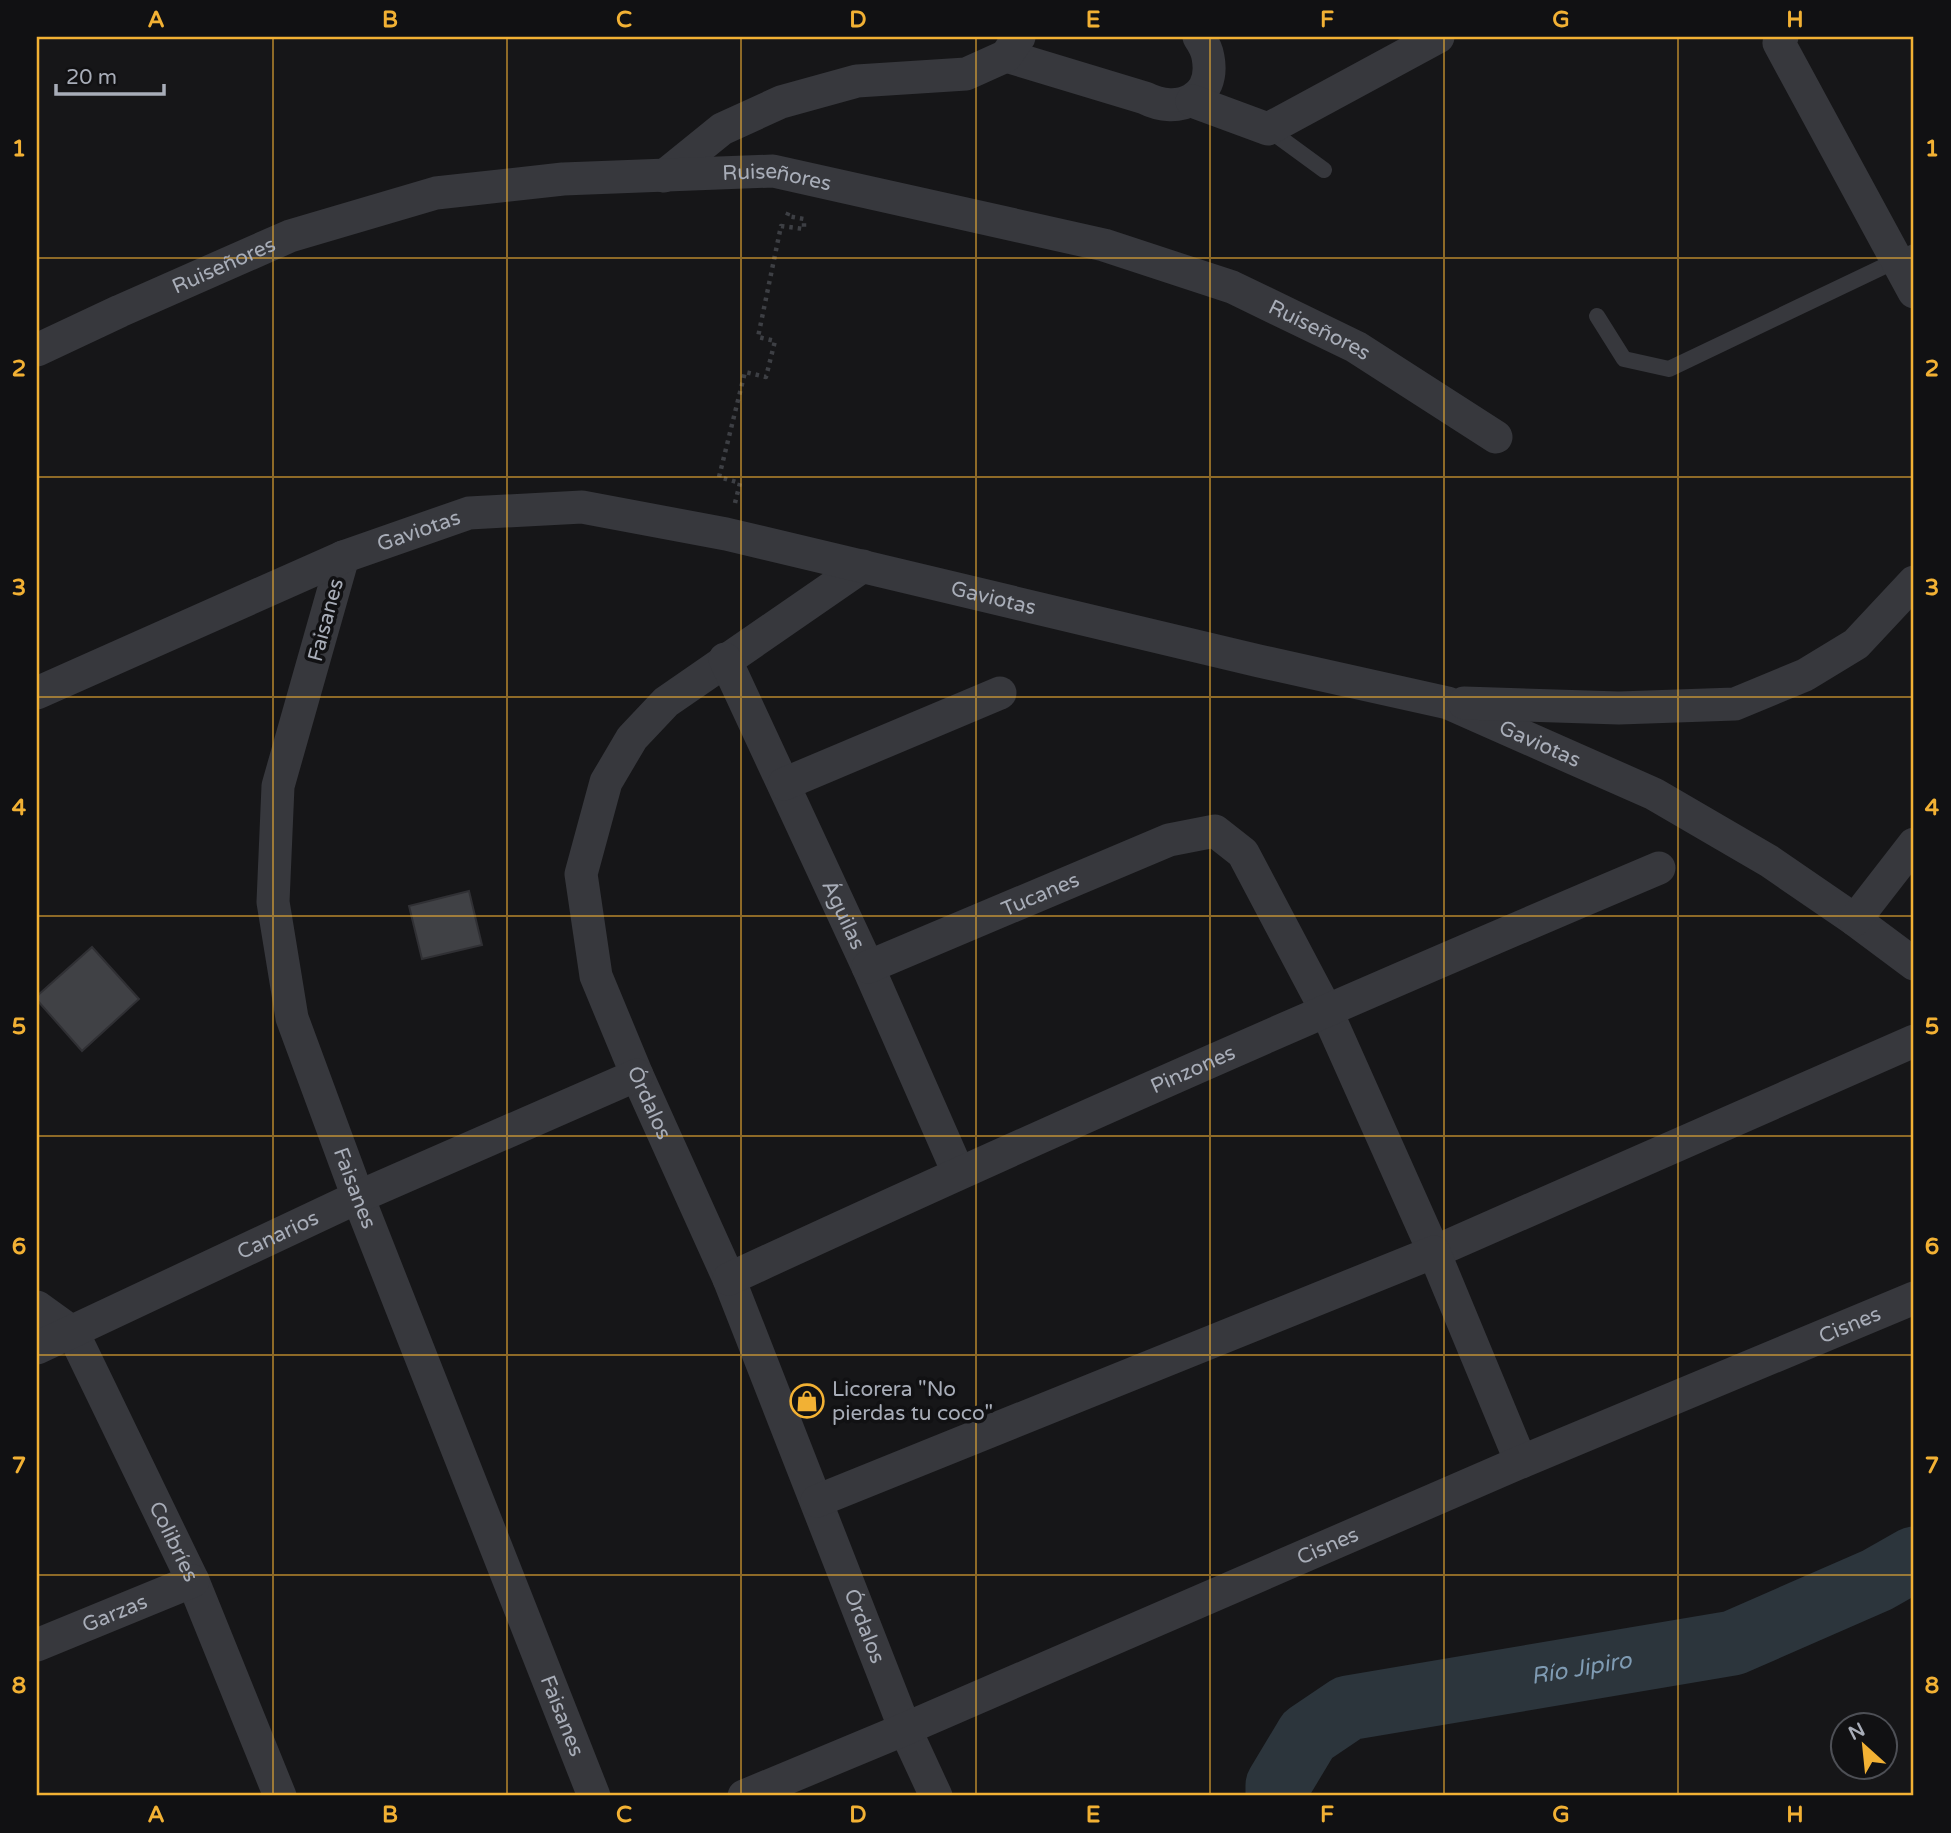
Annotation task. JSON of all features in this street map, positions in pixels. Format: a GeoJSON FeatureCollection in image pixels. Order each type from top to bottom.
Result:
{"type":"FeatureCollection","features":[{"type":"Feature","properties":{"kind":"street"},"geometry":{"type":"LineString","coordinates":[[664,176],[722,129],[781,102],[857,81],[966,74],[1013,47],[1156,104],[1180,106],[1192,101],[1202,90],[1209,66],[1208,54],[1199,37]]}},
{"type":"Feature","properties":{"kind":"street"},"geometry":{"type":"LineString","coordinates":[[1192,101],[1268,129],[1438,37]]}},
{"type":"Feature","properties":{"kind":"street"},"geometry":{"type":"LineString","coordinates":[[1782,37],[1779,43],[1905,257],[1914,292]]}},
{"type":"Feature","properties":{"kind":"street","name":"Ruiseñores"},"geometry":{"type":"LineString","coordinates":[[37,350],[289,236],[436,193],[563,179],[772,171],[1104,245],[1233,287],[1356,347],[1496,437]]}},
{"type":"Feature","properties":{"kind":"street","name":"Gaviotas"},"geometry":{"type":"LineString","coordinates":[[37,693],[343,557],[469,513],[582,507],[726,534],[1259,661],[1448,703],[1654,794],[1769,861],[1914,964]]}},
{"type":"Feature","properties":{"kind":"street","name":"Faisanes"},"geometry":{"type":"LineString","coordinates":[[343,557],[278,786],[273,902],[292,1018],[358,1197],[594,1796]]}},
{"type":"Feature","properties":{"kind":"street","name":"Órdalos"},"geometry":{"type":"LineString","coordinates":[[863,566],[666,702],[632,738],[606,782],[581,874],[596,976],[637,1076],[729,1279],[905,1729],[936,1796]]}},
{"type":"Feature","properties":{"kind":"street"},"geometry":{"type":"LineString","coordinates":[[1448,703],[1619,708],[1735,704],[1805,675],[1856,644],[1914,582]]}},
{"type":"Feature","properties":{"kind":"street","name":"Águilas"},"geometry":{"type":"LineString","coordinates":[[725,659],[868,967],[958,1172]]}},
{"type":"Feature","properties":{"kind":"street"},"geometry":{"type":"LineString","coordinates":[[784,784],[1000,693]]}},
{"type":"Feature","properties":{"kind":"street","name":"Tucanes"},"geometry":{"type":"LineString","coordinates":[[868,967],[1169,840],[1215,831],[1242,853],[1326,1010]]}},
{"type":"Feature","properties":{"kind":"street"},"geometry":{"type":"LineString","coordinates":[[1855,920],[1914,844]]}},
{"type":"Feature","properties":{"kind":"street","name":"Pinzones"},"geometry":{"type":"LineString","coordinates":[[729,1279],[958,1172],[1326,1010],[1659,868]]}},
{"type":"Feature","properties":{"kind":"street"},"geometry":{"type":"LineString","coordinates":[[1326,1010],[1434,1252],[1521,1462]]}},
{"type":"Feature","properties":{"kind":"street"},"geometry":{"type":"LineString","coordinates":[[817,1501],[1434,1252],[1914,1041]]}},
{"type":"Feature","properties":{"kind":"street","name":"Canarios"},"geometry":{"type":"LineString","coordinates":[[37,1348],[358,1197],[637,1076]]}},
{"type":"Feature","properties":{"kind":"street","name":"Cisnes"},"geometry":{"type":"LineString","coordinates":[[744,1796],[1521,1462],[1914,1298]]}},
{"type":"Feature","properties":{"kind":"street","name":"Colibríes"},"geometry":{"type":"LineString","coordinates":[[37,1307],[73,1333],[192,1581],[280,1796]]}},
{"type":"Feature","properties":{"kind":"street","name":"Garzas"},"geometry":{"type":"LineString","coordinates":[[37,1644],[192,1581]]}},
{"type":"Feature","properties":{"kind":"lane"},"geometry":{"type":"LineString","coordinates":[[1268,129],[1324,170]]}},
{"type":"Feature","properties":{"kind":"lane"},"geometry":{"type":"LineString","coordinates":[[1597,316],[1624,359],[1670,369],[1905,257]]}},
{"type":"Feature","properties":{"kind":"path"},"geometry":{"type":"LineString","coordinates":[[726,534],[740,483],[719,477],[745,372],[766,377],[775,341],[758,337],[781,226],[803,229],[804,219],[787,216],[798,177]]}},
{"type":"Feature","properties":{"kind":"building"},"geometry":{"type":"Polygon","coordinates":[[[469,891],[482,945],[422,959],[409,906],[469,891]]]}},
{"type":"Feature","properties":{"kind":"building"},"geometry":{"type":"Polygon","coordinates":[[[92,947],[139,999],[82,1051],[37,1000],[37,996],[92,947]]]}},
{"type":"Feature","properties":{"kind":"waterway","name":"Río Jipiro"},"geometry":{"type":"LineString","coordinates":[[1278,1796],[1278,1785],[1308,1735],[1348,1708],[1733,1643],[1877,1580],[1914,1559]]}},
{"type":"Feature","properties":{"kind":"place","name":"Licorera \"No pierdas tu coco\""},"geometry":{"type":"Point","coordinates":[807,1401]}}]}
